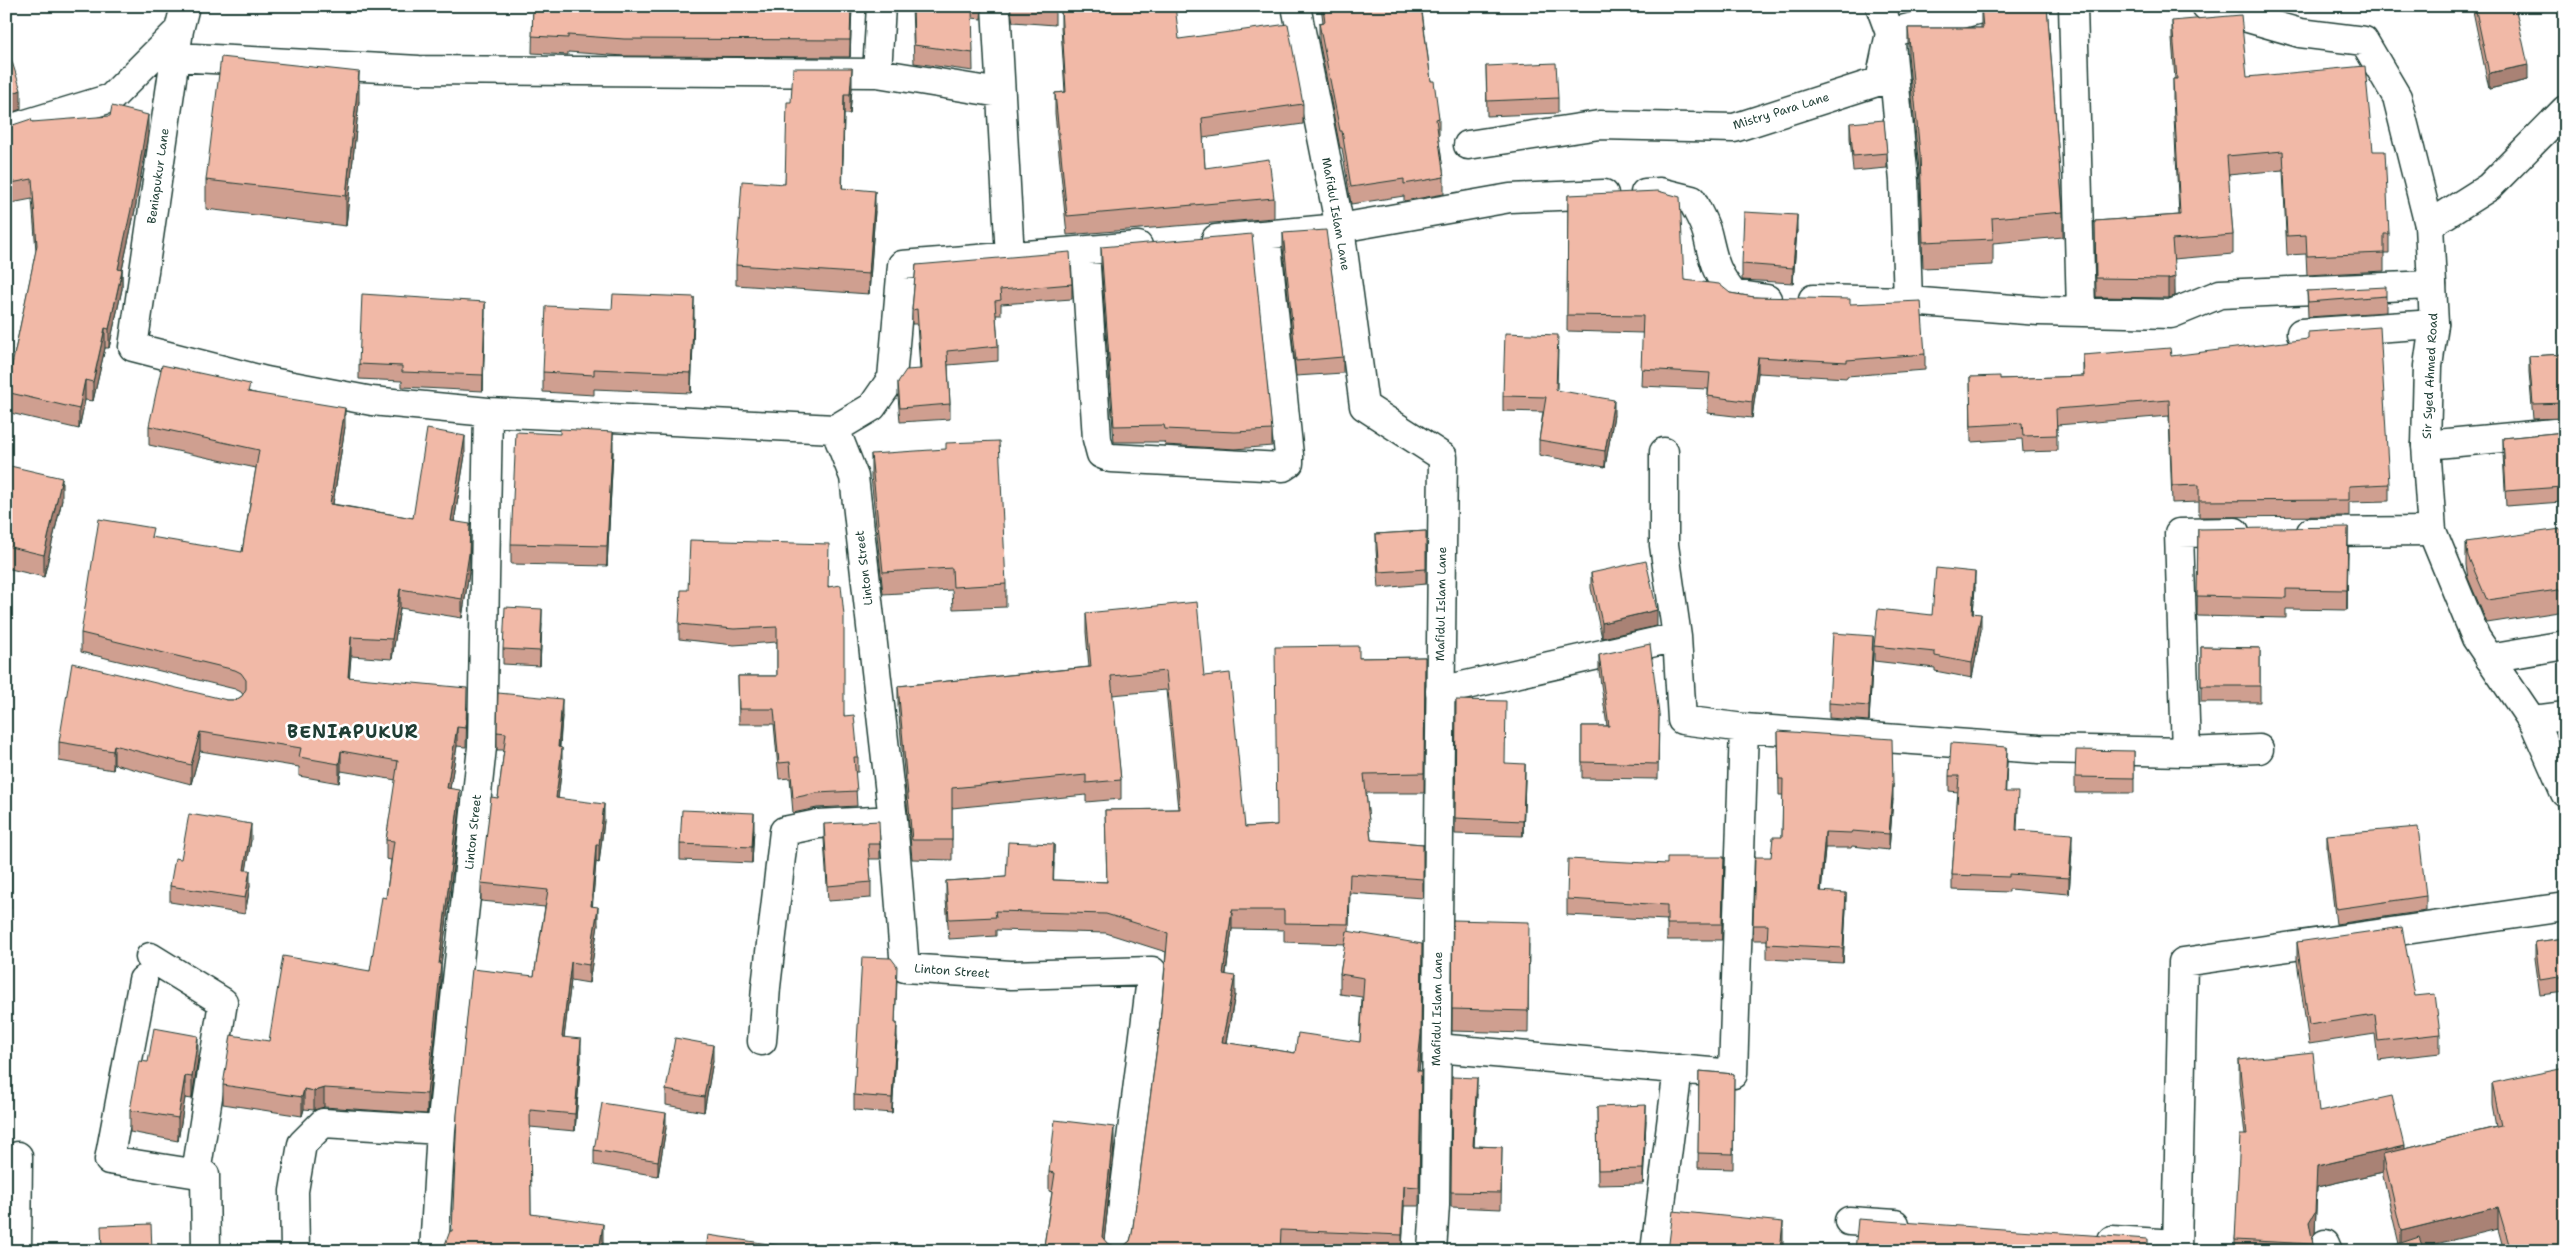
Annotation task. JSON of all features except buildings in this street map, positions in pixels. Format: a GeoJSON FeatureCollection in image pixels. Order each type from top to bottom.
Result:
{"type":"FeatureCollection","features":[{"type":"Feature","properties":{"kind":"street"},"geometry":{"type":"LineString","coordinates":[[877,73],[882,6]]}},
{"type":"Feature","properties":{"kind":"street"},"geometry":{"type":"LineString","coordinates":[[996,6],[1010,257]]}},
{"type":"Feature","properties":{"kind":"street","name":"Mafidul Islam Lane"},"geometry":{"type":"LineString","coordinates":[[1296,6],[1340,228],[1364,406],[1443,456],[1435,1205],[1432,1251]]}},
{"type":"Feature","properties":{"kind":"street"},"geometry":{"type":"LineString","coordinates":[[1880,6],[1890,34],[1904,181],[1908,301]]}},
{"type":"Feature","properties":{"kind":"street"},"geometry":{"type":"LineString","coordinates":[[1890,34],[1992,6]]}},
{"type":"Feature","properties":{"kind":"street"},"geometry":{"type":"LineString","coordinates":[[2073,6],[2081,312]]}},
{"type":"Feature","properties":{"kind":"street","name":"Sir Syed Ahmed Road"},"geometry":{"type":"LineString","coordinates":[[2206,6],[2300,33],[2364,41],[2397,96],[2429,226],[2434,324],[2428,366],[2426,445],[2432,531],[2476,638],[2532,720],[2565,793]]}},
{"type":"Feature","properties":{"kind":"street"},"geometry":{"type":"LineString","coordinates":[[6,130],[110,98],[182,18]]}},
{"type":"Feature","properties":{"kind":"street","name":"Beniapukur Lane"},"geometry":{"type":"LineString","coordinates":[[182,18],[133,347],[266,381],[372,402],[488,412]]}},
{"type":"Feature","properties":{"kind":"street","name":"Mistry Para Lane"},"geometry":{"type":"LineString","coordinates":[[1468,145],[1599,125],[1734,128],[1880,81],[1890,34]]}},
{"type":"Feature","properties":{"kind":"street"},"geometry":{"type":"LineString","coordinates":[[175,58],[419,70],[877,73],[1000,93]]}},
{"type":"Feature","properties":{"kind":"street"},"geometry":{"type":"LineString","coordinates":[[2429,226],[2489,186],[2565,110]]}},
{"type":"Feature","properties":{"kind":"street"},"geometry":{"type":"LineString","coordinates":[[1190,242],[1340,228],[1510,198],[1660,192],[1692,200],[1707,231],[1711,257],[1718,274],[1733,294],[1754,298],[1908,301],[2081,312],[2171,314],[2220,294],[2432,285]]}},
{"type":"Feature","properties":{"kind":"street"},"geometry":{"type":"LineString","coordinates":[[1086,251],[1097,439],[1101,454],[1110,458],[1283,467],[1289,464],[1290,455],[1266,235]]}},
{"type":"Feature","properties":{"kind":"street"},"geometry":{"type":"LineString","coordinates":[[488,412],[835,429],[872,406],[892,378],[902,265],[1161,244]]}},
{"type":"Feature","properties":{"kind":"street"},"geometry":{"type":"LineString","coordinates":[[2301,333],[2434,324]]}},
{"type":"Feature","properties":{"kind":"street","name":"Linton Street"},"geometry":{"type":"LineString","coordinates":[[434,1251],[441,1130],[482,747],[488,412]]}},
{"type":"Feature","properties":{"kind":"street","name":"Linton Street"},"geometry":{"type":"LineString","coordinates":[[835,429],[854,477],[893,820],[905,968],[1011,975],[1152,971],[1117,1251]]}},
{"type":"Feature","properties":{"kind":"street"},"geometry":{"type":"LineString","coordinates":[[2426,445],[2565,432]]}},
{"type":"Feature","properties":{"kind":"street"},"geometry":{"type":"LineString","coordinates":[[1664,452],[1664,545],[1677,637],[1682,720],[1744,728],[1912,738],[2039,749],[2186,752],[2259,749]]}},
{"type":"Feature","properties":{"kind":"street"},"geometry":{"type":"LineString","coordinates":[[2186,752],[2179,533],[2432,531]]}},
{"type":"Feature","properties":{"kind":"street"},"geometry":{"type":"LineString","coordinates":[[1440,691],[1677,637]]}},
{"type":"Feature","properties":{"kind":"street"},"geometry":{"type":"LineString","coordinates":[[2489,658],[2565,645]]}},
{"type":"Feature","properties":{"kind":"street"},"geometry":{"type":"LineString","coordinates":[[2532,720],[2565,716]]}},
{"type":"Feature","properties":{"kind":"street"},"geometry":{"type":"LineString","coordinates":[[1437,1048],[1733,1074],[1744,728]]}},
{"type":"Feature","properties":{"kind":"street"},"geometry":{"type":"LineString","coordinates":[[762,1040],[766,987],[784,830],[818,824],[893,820]]}},
{"type":"Feature","properties":{"kind":"street"},"geometry":{"type":"LineString","coordinates":[[2091,1238],[2177,1248],[2183,962],[2565,907]]}},
{"type":"Feature","properties":{"kind":"street"},"geometry":{"type":"LineString","coordinates":[[196,1173],[223,1002],[147,968],[109,1160],[196,1173],[205,1174],[206,1251]]}},
{"type":"Feature","properties":{"kind":"street"},"geometry":{"type":"LineString","coordinates":[[1655,1251],[1678,1069]]}},
{"type":"Feature","properties":{"kind":"street"},"geometry":{"type":"LineString","coordinates":[[295,1251],[294,1191],[302,1144],[323,1123],[441,1130]]}},
{"type":"Feature","properties":{"kind":"street"},"geometry":{"type":"LineString","coordinates":[[17,1251],[18,1156]]}},
{"type":"Feature","properties":{"kind":"street"},"geometry":{"type":"LineString","coordinates":[[1849,1221],[1917,1226]]}},
{"type":"Feature","properties":{"kind":"district","name":"BENIAPUKUR"},"geometry":{"type":"Point","coordinates":[353,732]}}]}
